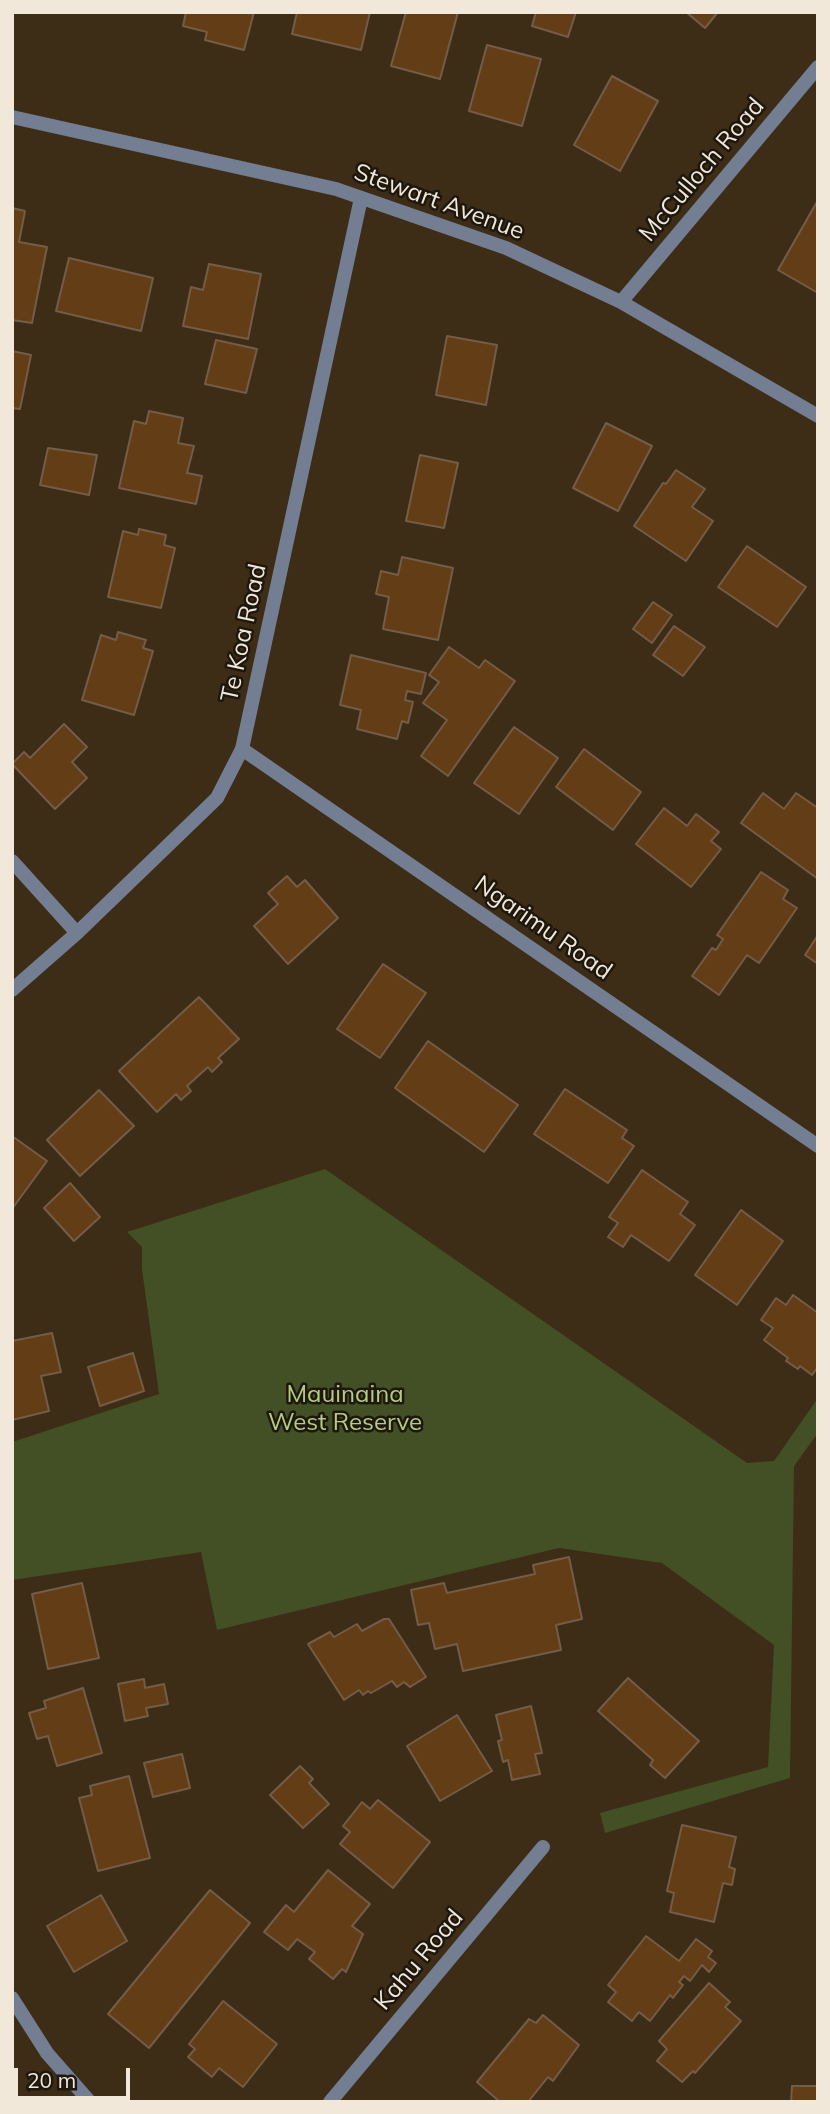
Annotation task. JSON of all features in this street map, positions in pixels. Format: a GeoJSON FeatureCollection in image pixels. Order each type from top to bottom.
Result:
{"type":"FeatureCollection","features":[{"type":"Feature","properties":{"kind":"street","name":"McCulloch Road"},"geometry":{"type":"LineString","coordinates":[[621,302],[818,67]]}},
{"type":"Feature","properties":{"kind":"street","name":"Stewart Avenue"},"geometry":{"type":"LineString","coordinates":[[12,117],[336,190],[506,248],[621,302],[818,416]]}},
{"type":"Feature","properties":{"kind":"street","name":"Te Koa Road"},"geometry":{"type":"LineString","coordinates":[[12,990],[77,933],[217,798],[242,748],[361,198]]}},
{"type":"Feature","properties":{"kind":"street","name":"Ngarimu Road"},"geometry":{"type":"LineString","coordinates":[[242,748],[818,1146]]}},
{"type":"Feature","properties":{"kind":"street"},"geometry":{"type":"LineString","coordinates":[[12,861],[77,933]]}},
{"type":"Feature","properties":{"kind":"street","name":"Kahu Road"},"geometry":{"type":"LineString","coordinates":[[330,2102],[543,1847]]}},
{"type":"Feature","properties":{"kind":"street"},"geometry":{"type":"LineString","coordinates":[[12,1998],[47,2053],[90,2102]]}},
{"type":"Feature","properties":{"kind":"green space","name":"Mauinaina West Reserve"},"geometry":{"type":"Polygon","coordinates":[[[325,1169],[747,1463],[774,1461],[818,1398],[818,1433],[794,1466],[790,1778],[605,1833],[600,1813],[768,1767],[774,1645],[662,1563],[559,1548],[217,1630],[201,1552],[12,1580],[12,1442],[159,1394],[142,1269],[142,1247],[127,1232],[325,1169]]]}},
{"type":"Feature","properties":{"kind":"building"},"geometry":{"type":"Polygon","coordinates":[[[186,12],[254,12],[244,50],[205,40],[207,32],[183,26],[186,12]]]}},
{"type":"Feature","properties":{"kind":"building"},"geometry":{"type":"Polygon","coordinates":[[[297,12],[370,12],[361,50],[292,34],[297,12]]]}},
{"type":"Feature","properties":{"kind":"building"},"geometry":{"type":"Polygon","coordinates":[[[406,12],[458,12],[440,79],[391,66],[406,12]]]}},
{"type":"Feature","properties":{"kind":"building"},"geometry":{"type":"Polygon","coordinates":[[[536,12],[576,12],[568,37],[532,26],[536,12]]]}},
{"type":"Feature","properties":{"kind":"building"},"geometry":{"type":"Polygon","coordinates":[[[686,12],[718,12],[705,28],[686,12]]]}},
{"type":"Feature","properties":{"kind":"building"},"geometry":{"type":"Polygon","coordinates":[[[487,45],[541,59],[522,126],[469,111],[487,45]]]}},
{"type":"Feature","properties":{"kind":"building"},"geometry":{"type":"Polygon","coordinates":[[[612,76],[658,101],[620,171],[574,145],[612,76]]]}},
{"type":"Feature","properties":{"kind":"building"},"geometry":{"type":"Polygon","coordinates":[[[818,200],[818,293],[778,270],[818,200]]]}},
{"type":"Feature","properties":{"kind":"building"},"geometry":{"type":"Polygon","coordinates":[[[12,208],[25,211],[19,242],[47,247],[32,323],[12,320],[12,208]]]}},
{"type":"Feature","properties":{"kind":"building"},"geometry":{"type":"Polygon","coordinates":[[[69,258],[153,278],[141,331],[56,311],[69,258]]]}},
{"type":"Feature","properties":{"kind":"building"},"geometry":{"type":"Polygon","coordinates":[[[209,264],[261,274],[248,339],[183,326],[191,287],[203,290],[209,264]]]}},
{"type":"Feature","properties":{"kind":"building"},"geometry":{"type":"Polygon","coordinates":[[[447,336],[497,345],[486,405],[436,395],[447,336]]]}},
{"type":"Feature","properties":{"kind":"building"},"geometry":{"type":"Polygon","coordinates":[[[216,340],[257,349],[246,393],[205,384],[216,340]]]}},
{"type":"Feature","properties":{"kind":"building"},"geometry":{"type":"Polygon","coordinates":[[[12,351],[31,355],[20,409],[12,408],[12,351]]]}},
{"type":"Feature","properties":{"kind":"building"},"geometry":{"type":"Polygon","coordinates":[[[149,411],[183,418],[178,443],[194,446],[187,473],[202,476],[196,504],[119,488],[134,421],[146,424],[149,411]]]}},
{"type":"Feature","properties":{"kind":"building"},"geometry":{"type":"Polygon","coordinates":[[[606,423],[652,446],[618,511],[573,488],[606,423]]]}},
{"type":"Feature","properties":{"kind":"building"},"geometry":{"type":"Polygon","coordinates":[[[48,448],[97,455],[89,495],[40,485],[48,448]]]}},
{"type":"Feature","properties":{"kind":"building"},"geometry":{"type":"Polygon","coordinates":[[[420,455],[458,463],[444,528],[406,521],[420,455]]]}},
{"type":"Feature","properties":{"kind":"building"},"geometry":{"type":"Polygon","coordinates":[[[676,470],[705,489],[692,507],[713,521],[686,561],[634,526],[663,483],[666,484],[676,470]]]}},
{"type":"Feature","properties":{"kind":"building"},"geometry":{"type":"Polygon","coordinates":[[[139,529],[166,535],[164,545],[175,548],[161,608],[108,597],[123,531],[138,535],[139,529]]]}},
{"type":"Feature","properties":{"kind":"building"},"geometry":{"type":"Polygon","coordinates":[[[747,546],[806,587],[777,627],[718,587],[747,546]]]}},
{"type":"Feature","properties":{"kind":"building"},"geometry":{"type":"Polygon","coordinates":[[[402,557],[453,568],[438,640],[383,629],[389,597],[376,594],[381,571],[398,575],[402,557]]]}},
{"type":"Feature","properties":{"kind":"building"},"geometry":{"type":"Polygon","coordinates":[[[653,602],[672,615],[652,643],[633,629],[653,602]]]}},
{"type":"Feature","properties":{"kind":"building"},"geometry":{"type":"Polygon","coordinates":[[[674,626],[705,647],[683,676],[653,655],[674,626]]]}},
{"type":"Feature","properties":{"kind":"building"},"geometry":{"type":"Polygon","coordinates":[[[118,632],[146,640],[143,648],[153,651],[134,715],[82,700],[101,635],[116,640],[118,632]]]}},
{"type":"Feature","properties":{"kind":"building"},"geometry":{"type":"Polygon","coordinates":[[[449,647],[479,668],[485,660],[515,681],[448,776],[421,756],[447,720],[423,703],[439,682],[429,675],[449,647]]]}},
{"type":"Feature","properties":{"kind":"building"},"geometry":{"type":"Polygon","coordinates":[[[351,655],[426,673],[421,694],[407,691],[405,700],[413,702],[408,723],[402,721],[397,739],[357,729],[361,710],[340,705],[351,655]]]}},
{"type":"Feature","properties":{"kind":"building"},"geometry":{"type":"Polygon","coordinates":[[[64,724],[87,747],[72,762],[87,778],[55,809],[12,764],[24,752],[30,758],[64,724]]]}},
{"type":"Feature","properties":{"kind":"building"},"geometry":{"type":"Polygon","coordinates":[[[514,727],[558,758],[519,814],[474,783],[514,727]]]}},
{"type":"Feature","properties":{"kind":"building"},"geometry":{"type":"Polygon","coordinates":[[[584,749],[641,792],[613,830],[556,787],[584,749]]]}},
{"type":"Feature","properties":{"kind":"building"},"geometry":{"type":"Polygon","coordinates":[[[763,793],[784,809],[796,793],[818,808],[818,879],[741,823],[763,793]]]}},
{"type":"Feature","properties":{"kind":"building"},"geometry":{"type":"Polygon","coordinates":[[[664,808],[687,826],[696,814],[719,832],[711,841],[721,849],[691,887],[636,844],[664,808]]]}},
{"type":"Feature","properties":{"kind":"building"},"geometry":{"type":"Polygon","coordinates":[[[761,872],[788,890],[783,899],[797,908],[759,963],[747,955],[719,995],[692,976],[712,948],[716,950],[723,939],[717,935],[761,872]]]}},
{"type":"Feature","properties":{"kind":"building"},"geometry":{"type":"Polygon","coordinates":[[[287,876],[297,887],[305,880],[338,918],[288,964],[254,926],[278,904],[268,893],[287,876]]]}},
{"type":"Feature","properties":{"kind":"building"},"geometry":{"type":"Polygon","coordinates":[[[818,935],[818,964],[805,955],[818,935]]]}},
{"type":"Feature","properties":{"kind":"building"},"geometry":{"type":"Polygon","coordinates":[[[383,964],[426,993],[380,1058],[337,1029],[383,964]]]}},
{"type":"Feature","properties":{"kind":"building"},"geometry":{"type":"Polygon","coordinates":[[[199,997],[239,1039],[218,1058],[222,1062],[212,1072],[208,1067],[187,1086],[191,1091],[181,1100],[176,1094],[157,1112],[119,1071],[199,997]]]}},
{"type":"Feature","properties":{"kind":"building"},"geometry":{"type":"Polygon","coordinates":[[[428,1041],[518,1105],[484,1152],[395,1088],[428,1041]]]}},
{"type":"Feature","properties":{"kind":"building"},"geometry":{"type":"Polygon","coordinates":[[[565,1089],[627,1130],[622,1138],[634,1146],[608,1183],[534,1134],[565,1089]]]}},
{"type":"Feature","properties":{"kind":"building"},"geometry":{"type":"Polygon","coordinates":[[[99,1090],[134,1126],[80,1176],[47,1140],[99,1090]]]}},
{"type":"Feature","properties":{"kind":"building"},"geometry":{"type":"Polygon","coordinates":[[[12,1136],[47,1161],[12,1209],[12,1136]]]}},
{"type":"Feature","properties":{"kind":"building"},"geometry":{"type":"Polygon","coordinates":[[[642,1170],[688,1202],[680,1214],[695,1225],[669,1261],[631,1235],[623,1247],[608,1237],[618,1223],[609,1217],[642,1170]]]}},
{"type":"Feature","properties":{"kind":"building"},"geometry":{"type":"Polygon","coordinates":[[[70,1183],[100,1217],[74,1241],[44,1208],[70,1183]]]}},
{"type":"Feature","properties":{"kind":"building"},"geometry":{"type":"Polygon","coordinates":[[[741,1210],[783,1241],[737,1305],[695,1275],[741,1210]]]}},
{"type":"Feature","properties":{"kind":"building"},"geometry":{"type":"Polygon","coordinates":[[[793,1295],[818,1313],[818,1367],[812,1375],[800,1366],[798,1369],[786,1361],[788,1358],[764,1340],[773,1328],[761,1320],[776,1298],[786,1305],[793,1295]]]}},
{"type":"Feature","properties":{"kind":"building"},"geometry":{"type":"Polygon","coordinates":[[[52,1333],[61,1372],[41,1376],[49,1411],[12,1420],[12,1341],[52,1333]]]}},
{"type":"Feature","properties":{"kind":"building"},"geometry":{"type":"Polygon","coordinates":[[[133,1353],[144,1391],[100,1406],[88,1367],[133,1353]]]}},
{"type":"Feature","properties":{"kind":"building"},"geometry":{"type":"Polygon","coordinates":[[[569,1557],[582,1619],[556,1625],[561,1650],[463,1671],[457,1644],[435,1649],[429,1623],[418,1625],[411,1590],[444,1583],[447,1593],[535,1574],[533,1565],[569,1557]]]}},
{"type":"Feature","properties":{"kind":"building"},"geometry":{"type":"Polygon","coordinates":[[[82,1583],[99,1658],[48,1669],[32,1594],[82,1583]]]}},
{"type":"Feature","properties":{"kind":"building"},"geometry":{"type":"Polygon","coordinates":[[[389,1619],[426,1677],[410,1687],[404,1682],[397,1687],[392,1681],[371,1693],[368,1691],[363,1695],[359,1690],[344,1700],[308,1644],[330,1632],[334,1637],[357,1624],[362,1631],[389,1619]]]}},
{"type":"Feature","properties":{"kind":"building"},"geometry":{"type":"Polygon","coordinates":[[[628,1678],[699,1741],[665,1778],[650,1765],[653,1760],[598,1711],[628,1678]]]}},
{"type":"Feature","properties":{"kind":"building"},"geometry":{"type":"Polygon","coordinates":[[[144,1679],[145,1688],[164,1684],[168,1704],[146,1708],[148,1716],[125,1721],[118,1684],[144,1679]]]}},
{"type":"Feature","properties":{"kind":"building"},"geometry":{"type":"Polygon","coordinates":[[[83,1688],[102,1753],[57,1766],[48,1736],[37,1739],[29,1713],[46,1708],[44,1701],[83,1688]]]}},
{"type":"Feature","properties":{"kind":"building"},"geometry":{"type":"Polygon","coordinates":[[[531,1706],[542,1753],[535,1754],[540,1774],[512,1780],[508,1760],[503,1762],[498,1741],[502,1740],[496,1715],[531,1706]]]}},
{"type":"Feature","properties":{"kind":"building"},"geometry":{"type":"Polygon","coordinates":[[[457,1715],[492,1771],[440,1801],[407,1746],[457,1715]]]}},
{"type":"Feature","properties":{"kind":"building"},"geometry":{"type":"Polygon","coordinates":[[[182,1754],[190,1788],[153,1797],[144,1763],[182,1754]]]}},
{"type":"Feature","properties":{"kind":"building"},"geometry":{"type":"Polygon","coordinates":[[[300,1766],[313,1779],[309,1783],[329,1804],[303,1828],[270,1795],[300,1766]]]}},
{"type":"Feature","properties":{"kind":"building"},"geometry":{"type":"Polygon","coordinates":[[[129,1776],[150,1858],[98,1871],[79,1798],[92,1795],[90,1786],[129,1776]]]}},
{"type":"Feature","properties":{"kind":"building"},"geometry":{"type":"Polygon","coordinates":[[[378,1800],[430,1842],[393,1888],[340,1844],[350,1832],[343,1826],[362,1802],[370,1809],[378,1800]]]}},
{"type":"Feature","properties":{"kind":"building"},"geometry":{"type":"Polygon","coordinates":[[[682,1825],[736,1837],[729,1867],[735,1869],[732,1885],[723,1883],[714,1922],[670,1912],[674,1893],[667,1891],[682,1825]]]}},
{"type":"Feature","properties":{"kind":"building"},"geometry":{"type":"Polygon","coordinates":[[[328,1870],[370,1904],[352,1926],[363,1934],[346,1972],[342,1969],[333,1979],[309,1959],[315,1952],[297,1939],[288,1950],[264,1932],[286,1905],[294,1912],[328,1870]]]}},
{"type":"Feature","properties":{"kind":"building"},"geometry":{"type":"Polygon","coordinates":[[[210,1890],[250,1923],[149,2048],[108,2014],[210,1890]]]}},
{"type":"Feature","properties":{"kind":"building"},"geometry":{"type":"Polygon","coordinates":[[[101,1895],[127,1941],[74,1972],[47,1926],[101,1895]]]}},
{"type":"Feature","properties":{"kind":"building"},"geometry":{"type":"Polygon","coordinates":[[[646,1936],[679,1961],[696,1939],[712,1951],[708,1957],[716,1963],[709,1972],[702,1965],[690,1981],[684,1976],[679,1982],[683,1985],[673,1998],[670,1995],[650,2021],[639,2012],[632,2021],[608,2002],[616,1992],[608,1985],[646,1936]]]}},
{"type":"Feature","properties":{"kind":"building"},"geometry":{"type":"Polygon","coordinates":[[[709,1983],[730,2002],[725,2007],[741,2021],[695,2073],[693,2071],[682,2082],[657,2061],[667,2049],[659,2041],[709,1983]]]}},
{"type":"Feature","properties":{"kind":"building"},"geometry":{"type":"Polygon","coordinates":[[[223,2001],[277,2044],[243,2087],[219,2068],[212,2077],[188,2057],[195,2049],[189,2044],[223,2001]]]}},
{"type":"Feature","properties":{"kind":"building"},"geometry":{"type":"Polygon","coordinates":[[[543,2015],[579,2045],[553,2081],[548,2077],[528,2102],[500,2102],[477,2082],[529,2019],[536,2023],[543,2015]]]}},
{"type":"Feature","properties":{"kind":"building"},"geometry":{"type":"Polygon","coordinates":[[[792,2086],[818,2086],[818,2102],[791,2102],[792,2086]]]}}]}
